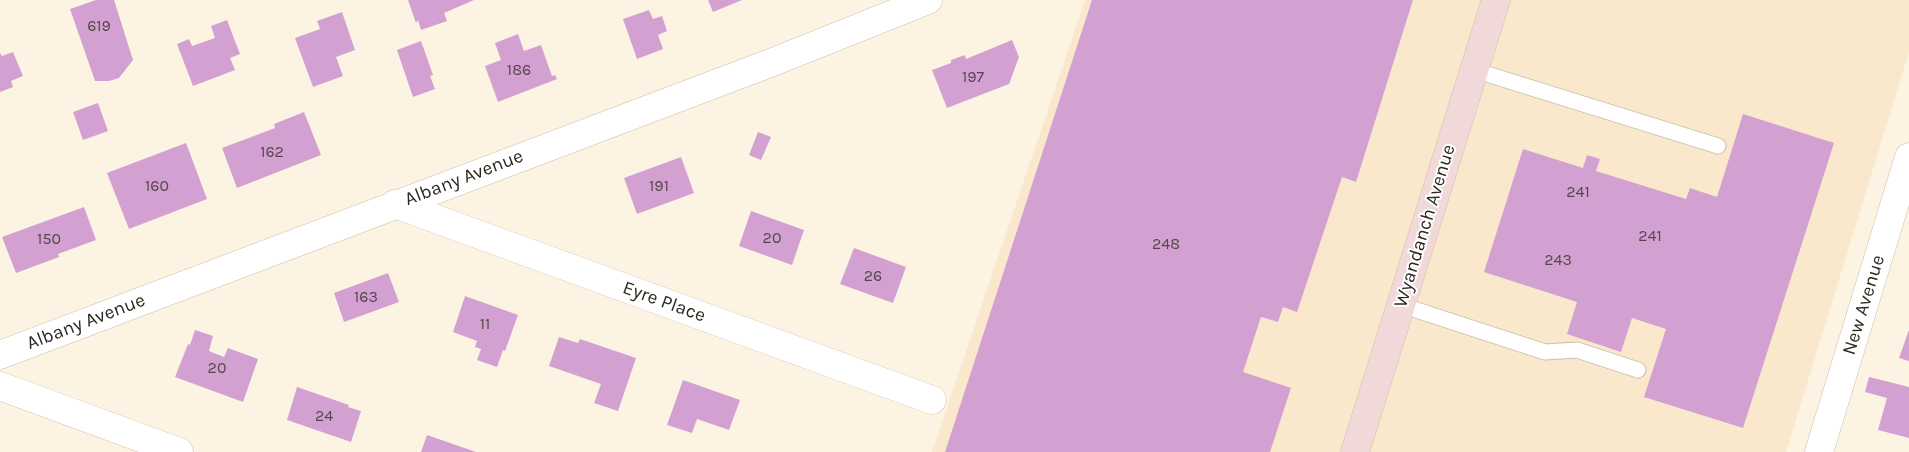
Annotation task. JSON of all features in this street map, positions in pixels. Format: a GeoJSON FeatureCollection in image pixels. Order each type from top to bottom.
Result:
{"type":"FeatureCollection","features":[{"type":"Feature","properties":{"kind":"street","name":"Albany Avenue"},"geometry":{"type":"LineString","coordinates":[[0,355],[764,66],[928,0]]}},
{"type":"Feature","properties":{"kind":"street","name":"Wyandanch Avenue"},"geometry":{"type":"LineString","coordinates":[[1355,452],[1496,0]]}},
{"type":"Feature","properties":{"kind":"street","name":"New Avenue"},"geometry":{"type":"LineString","coordinates":[[1818,452],[1909,157]]}},
{"type":"Feature","properties":{"kind":"street","name":"Eyre Place"},"geometry":{"type":"LineString","coordinates":[[395,204],[932,400]]}},
{"type":"Feature","properties":{"kind":"street"},"geometry":{"type":"LineString","coordinates":[[0,386],[179,452]]}},
{"type":"Feature","properties":{"kind":"lane"},"geometry":{"type":"LineString","coordinates":[[1474,70],[1718,146]]}},
{"type":"Feature","properties":{"kind":"lane"},"geometry":{"type":"LineString","coordinates":[[1401,305],[1546,352],[1577,350],[1638,370]]}},
{"type":"Feature","properties":{"kind":"shaded area"},"geometry":{"type":"Polygon","coordinates":[[[1085,0],[1909,0],[1909,52],[1786,452],[932,452],[1085,0]]]}},
{"type":"Feature","properties":{"kind":"building"},"geometry":{"type":"Polygon","coordinates":[[[96,0],[114,0],[133,60],[119,78],[109,81],[95,81],[70,9],[96,0]]]}},
{"type":"Feature","properties":{"kind":"building"},"geometry":{"type":"Polygon","coordinates":[[[408,0],[474,0],[444,13],[447,21],[421,30],[418,20],[416,23],[408,0]]]}},
{"type":"Feature","properties":{"kind":"building"},"geometry":{"type":"Polygon","coordinates":[[[708,0],[742,0],[713,12],[708,0]]]}},
{"type":"Feature","properties":{"kind":"building"},"geometry":{"type":"Polygon","coordinates":[[[1092,0],[1413,0],[1356,182],[1342,177],[1297,312],[1283,307],[1278,322],[1261,317],[1243,372],[1291,388],[1270,452],[945,452],[1092,0]]]}},
{"type":"Feature","properties":{"kind":"building"},"geometry":{"type":"Polygon","coordinates":[[[649,10],[653,19],[662,16],[667,31],[658,35],[663,49],[637,59],[623,19],[649,10]]]}},
{"type":"Feature","properties":{"kind":"building"},"geometry":{"type":"Polygon","coordinates":[[[342,12],[355,50],[336,57],[343,76],[313,87],[295,38],[320,29],[317,21],[342,12]]]}},
{"type":"Feature","properties":{"kind":"building"},"geometry":{"type":"Polygon","coordinates":[[[227,20],[240,54],[230,58],[235,70],[193,86],[177,44],[189,39],[192,46],[215,38],[211,26],[227,20]]]}},
{"type":"Feature","properties":{"kind":"building"},"geometry":{"type":"Polygon","coordinates":[[[518,34],[524,51],[541,45],[552,76],[555,75],[557,79],[498,102],[485,66],[501,60],[495,43],[518,34]]]}},
{"type":"Feature","properties":{"kind":"building"},"geometry":{"type":"Polygon","coordinates":[[[1012,40],[1019,57],[1009,84],[947,108],[932,70],[951,63],[951,60],[965,55],[966,59],[1012,40]]]}},
{"type":"Feature","properties":{"kind":"building"},"geometry":{"type":"Polygon","coordinates":[[[421,41],[433,75],[430,76],[435,89],[413,97],[397,50],[421,41]]]}},
{"type":"Feature","properties":{"kind":"building"},"geometry":{"type":"Polygon","coordinates":[[[13,52],[23,76],[11,81],[13,87],[0,92],[0,53],[2,56],[13,52]]]}},
{"type":"Feature","properties":{"kind":"building"},"geometry":{"type":"Polygon","coordinates":[[[98,103],[108,131],[83,140],[73,112],[98,103]]]}},
{"type":"Feature","properties":{"kind":"building"},"geometry":{"type":"Polygon","coordinates":[[[304,112],[321,155],[237,188],[222,148],[275,128],[274,124],[304,112]]]}},
{"type":"Feature","properties":{"kind":"building"},"geometry":{"type":"Polygon","coordinates":[[[1743,114],[1834,143],[1743,428],[1644,397],[1666,329],[1632,318],[1621,352],[1567,334],[1577,302],[1484,272],[1523,149],[1583,168],[1587,155],[1600,159],[1596,171],[1686,199],[1690,188],[1717,197],[1743,114]]]}},
{"type":"Feature","properties":{"kind":"building"},"geometry":{"type":"Polygon","coordinates":[[[758,132],[771,137],[761,160],[749,155],[758,132]]]}},
{"type":"Feature","properties":{"kind":"building"},"geometry":{"type":"Polygon","coordinates":[[[186,143],[207,199],[129,229],[107,173],[186,143]]]}},
{"type":"Feature","properties":{"kind":"building"},"geometry":{"type":"Polygon","coordinates":[[[681,157],[694,193],[637,214],[624,178],[681,157]]]}},
{"type":"Feature","properties":{"kind":"building"},"geometry":{"type":"Polygon","coordinates":[[[84,207],[96,240],[58,254],[59,257],[16,273],[2,237],[84,207]]]}},
{"type":"Feature","properties":{"kind":"building"},"geometry":{"type":"Polygon","coordinates":[[[751,211],[804,230],[792,265],[739,246],[751,211]]]}},
{"type":"Feature","properties":{"kind":"building"},"geometry":{"type":"Polygon","coordinates":[[[854,248],[906,267],[893,303],[840,284],[854,248]]]}},
{"type":"Feature","properties":{"kind":"building"},"geometry":{"type":"Polygon","coordinates":[[[388,273],[399,302],[344,322],[334,293],[388,273]]]}},
{"type":"Feature","properties":{"kind":"building"},"geometry":{"type":"Polygon","coordinates":[[[465,296],[518,315],[497,367],[477,360],[481,349],[475,347],[477,341],[453,332],[465,296]]]}},
{"type":"Feature","properties":{"kind":"building"},"geometry":{"type":"Polygon","coordinates":[[[195,330],[213,336],[209,351],[224,357],[228,348],[258,359],[243,402],[175,377],[195,330]]]}},
{"type":"Feature","properties":{"kind":"building"},"geometry":{"type":"Polygon","coordinates":[[[1909,330],[1909,361],[1899,358],[1909,330]]]}},
{"type":"Feature","properties":{"kind":"building"},"geometry":{"type":"Polygon","coordinates":[[[559,337],[578,343],[580,339],[636,358],[618,411],[594,403],[601,384],[549,366],[559,337]]]}},
{"type":"Feature","properties":{"kind":"building"},"geometry":{"type":"Polygon","coordinates":[[[1869,377],[1909,387],[1909,438],[1878,430],[1887,398],[1865,392],[1869,377]]]}},
{"type":"Feature","properties":{"kind":"building"},"geometry":{"type":"Polygon","coordinates":[[[683,380],[740,400],[729,430],[697,419],[692,433],[667,425],[683,380]]]}},
{"type":"Feature","properties":{"kind":"building"},"geometry":{"type":"Polygon","coordinates":[[[297,387],[361,411],[351,442],[287,420],[297,387]]]}},
{"type":"Feature","properties":{"kind":"building"},"geometry":{"type":"Polygon","coordinates":[[[427,435],[476,452],[421,452],[427,435]]]}}]}
